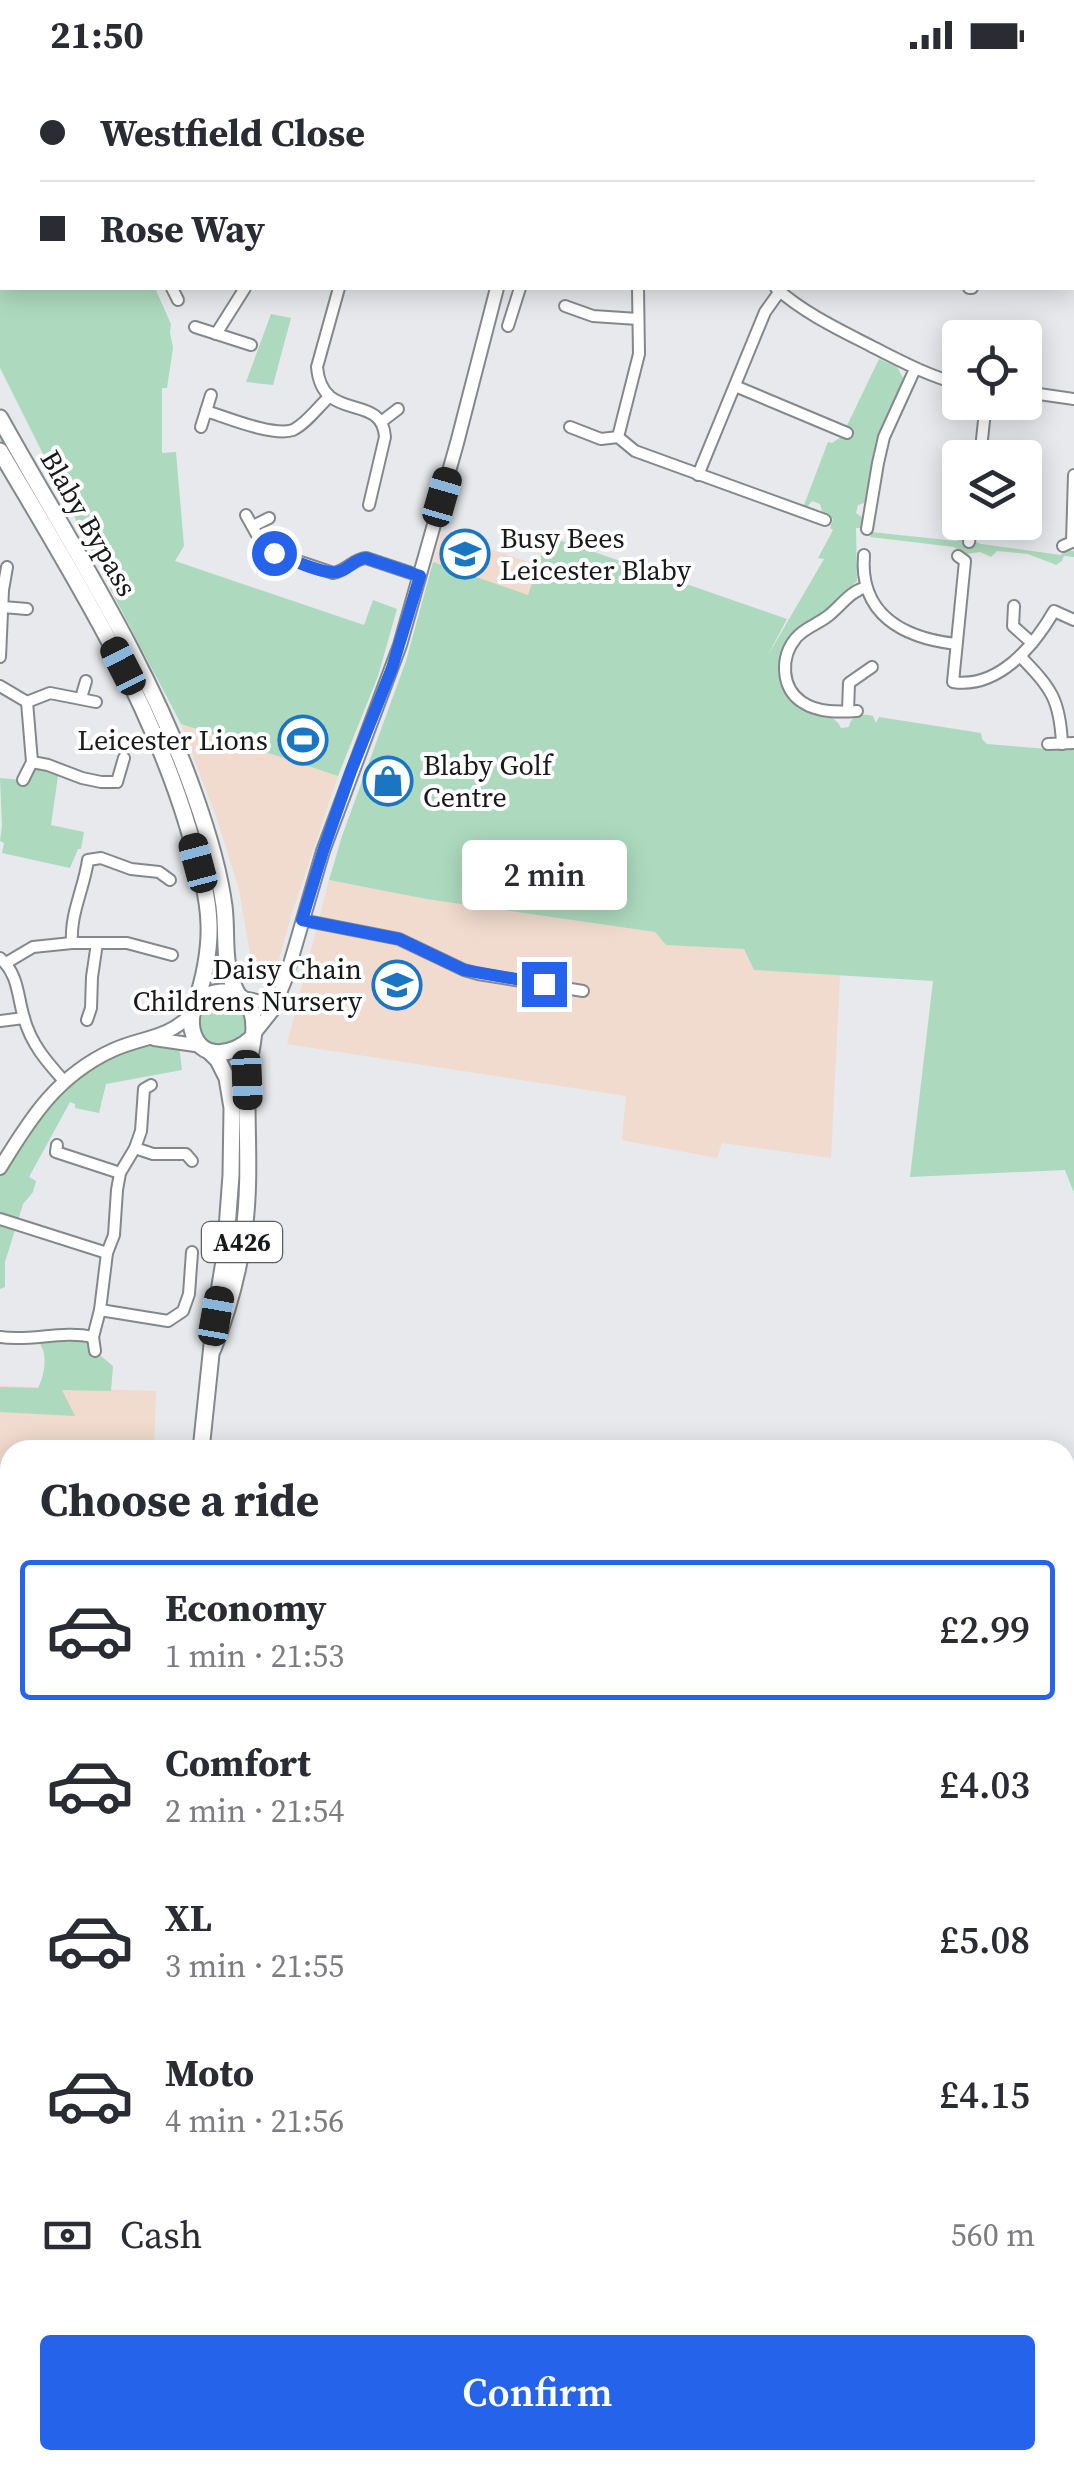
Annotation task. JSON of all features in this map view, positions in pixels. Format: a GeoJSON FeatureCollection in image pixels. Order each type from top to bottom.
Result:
{"type":"FeatureCollection","features":[{"type":"Feature","properties":{"kind":"main road","name":"Blaby Bypass"},"geometry":{"type":"LineString","coordinates":[[0,418],[114,615],[171,732],[212,856],[224,907],[227,972],[240,996]]}},
{"type":"Feature","properties":{"kind":"main road","name":"Blaby Bypass"},"geometry":{"type":"LineString","coordinates":[[0,450],[118,656],[175,787],[204,888],[209,922],[206,964],[194,1010]]}},
{"type":"Feature","properties":{"kind":"main road"},"geometry":{"type":"LineString","coordinates":[[214,993],[240,996],[251,1011],[253,1036],[225,1054],[205,1049],[194,1036],[194,1010],[201,1000],[214,993]]}},
{"type":"Feature","properties":{"kind":"main road","name":"A426"},"geometry":{"type":"LineString","coordinates":[[213,1349],[232,1293],[244,1230],[247,1080],[253,1036]]}},
{"type":"Feature","properties":{"kind":"main road","name":"A426"},"geometry":{"type":"LineString","coordinates":[[202,1440],[227,1228],[232,1108],[227,1078],[218,1060],[205,1049]]}},
{"type":"Feature","properties":{"kind":"street"},"geometry":{"type":"LineString","coordinates":[[173,290],[178,300]]}},
{"type":"Feature","properties":{"kind":"street"},"geometry":{"type":"LineString","coordinates":[[216,334],[244,290]]}},
{"type":"Feature","properties":{"kind":"street"},"geometry":{"type":"LineString","coordinates":[[338,290],[317,367],[320,384],[329,397],[369,412],[381,422],[385,437],[369,504]]}},
{"type":"Feature","properties":{"kind":"street"},"geometry":{"type":"LineString","coordinates":[[253,1036],[273,1010],[323,851],[392,668],[498,290]]}},
{"type":"Feature","properties":{"kind":"street"},"geometry":{"type":"LineString","coordinates":[[508,326],[519,290]]}},
{"type":"Feature","properties":{"kind":"street"},"geometry":{"type":"LineString","coordinates":[[618,436],[638,354],[638,290]]}},
{"type":"Feature","properties":{"kind":"street"},"geometry":{"type":"LineString","coordinates":[[698,474],[777,290]]}},
{"type":"Feature","properties":{"kind":"street"},"geometry":{"type":"LineString","coordinates":[[779,290],[819,319],[916,369],[942,378]]}},
{"type":"Feature","properties":{"kind":"street"},"geometry":{"type":"LineString","coordinates":[[581,296],[571,308],[608,318],[638,318]]}},
{"type":"Feature","properties":{"kind":"street"},"geometry":{"type":"LineString","coordinates":[[195,327],[251,344]]}},
{"type":"Feature","properties":{"kind":"street"},"geometry":{"type":"LineString","coordinates":[[867,529],[865,511],[884,437],[916,369]]}},
{"type":"Feature","properties":{"kind":"street"},"geometry":{"type":"LineString","coordinates":[[735,386],[842,430],[830,441]]}},
{"type":"Feature","properties":{"kind":"street"},"geometry":{"type":"LineString","coordinates":[[1042,394],[1074,399]]}},
{"type":"Feature","properties":{"kind":"street"},"geometry":{"type":"LineString","coordinates":[[201,426],[211,395]]}},
{"type":"Feature","properties":{"kind":"street"},"geometry":{"type":"LineString","coordinates":[[206,411],[287,431],[301,424],[329,397]]}},
{"type":"Feature","properties":{"kind":"street"},"geometry":{"type":"LineString","coordinates":[[381,422],[398,409]]}},
{"type":"Feature","properties":{"kind":"street"},"geometry":{"type":"LineString","coordinates":[[578,427],[601,439],[618,436]]}},
{"type":"Feature","properties":{"kind":"street"},"geometry":{"type":"LineString","coordinates":[[618,436],[635,451],[814,510],[825,520]]}},
{"type":"Feature","properties":{"kind":"street"},"geometry":{"type":"LineString","coordinates":[[1070,544],[1074,474]]}},
{"type":"Feature","properties":{"kind":"street"},"geometry":{"type":"LineString","coordinates":[[246,514],[265,549],[326,572],[338,572],[366,558],[420,576]]}},
{"type":"Feature","properties":{"kind":"street"},"geometry":{"type":"LineString","coordinates":[[253,526],[269,518]]}},
{"type":"Feature","properties":{"kind":"street"},"geometry":{"type":"LineString","coordinates":[[864,555],[866,587],[892,625],[914,635],[956,644]]}},
{"type":"Feature","properties":{"kind":"street"},"geometry":{"type":"LineString","coordinates":[[958,556],[965,561],[953,682],[987,679],[1020,656],[1054,610],[1074,620]]}},
{"type":"Feature","properties":{"kind":"street"},"geometry":{"type":"LineString","coordinates":[[0,657],[2,590],[7,567]]}},
{"type":"Feature","properties":{"kind":"street"},"geometry":{"type":"LineString","coordinates":[[850,711],[821,709],[800,701],[788,682],[785,665],[790,646],[802,632],[828,617],[856,590],[866,587]]}},
{"type":"Feature","properties":{"kind":"street"},"geometry":{"type":"LineString","coordinates":[[1014,606],[1013,626],[1032,643]]}},
{"type":"Feature","properties":{"kind":"street"},"geometry":{"type":"LineString","coordinates":[[2,607],[26,609]]}},
{"type":"Feature","properties":{"kind":"street"},"geometry":{"type":"LineString","coordinates":[[1020,656],[1056,700],[1068,744],[1048,744]]}},
{"type":"Feature","properties":{"kind":"street"},"geometry":{"type":"LineString","coordinates":[[845,726],[850,711],[849,683],[872,668]]}},
{"type":"Feature","properties":{"kind":"street"},"geometry":{"type":"LineString","coordinates":[[81,698],[86,681]]}},
{"type":"Feature","properties":{"kind":"street"},"geometry":{"type":"LineString","coordinates":[[0,686],[26,702]]}},
{"type":"Feature","properties":{"kind":"street"},"geometry":{"type":"LineString","coordinates":[[26,702],[50,693],[96,702]]}},
{"type":"Feature","properties":{"kind":"street"},"geometry":{"type":"LineString","coordinates":[[23,780],[32,762],[26,702]]}},
{"type":"Feature","properties":{"kind":"street"},"geometry":{"type":"LineString","coordinates":[[117,782],[124,758]]}},
{"type":"Feature","properties":{"kind":"street"},"geometry":{"type":"LineString","coordinates":[[32,762],[82,778],[130,786]]}},
{"type":"Feature","properties":{"kind":"street"},"geometry":{"type":"LineString","coordinates":[[72,942],[70,924],[86,874],[82,859],[101,858],[130,869],[160,866],[170,880]]}},
{"type":"Feature","properties":{"kind":"street"},"geometry":{"type":"LineString","coordinates":[[302,920],[399,939],[478,974],[583,991]]}},
{"type":"Feature","properties":{"kind":"street"},"geometry":{"type":"LineString","coordinates":[[64,1081],[44,1059],[24,1018],[19,988],[3,960],[34,947],[72,942],[127,943],[172,955]]}},
{"type":"Feature","properties":{"kind":"street"},"geometry":{"type":"LineString","coordinates":[[87,1020],[97,943]]}},
{"type":"Feature","properties":{"kind":"street"},"geometry":{"type":"LineString","coordinates":[[240,996],[262,1002],[279,994]]}},
{"type":"Feature","properties":{"kind":"street"},"geometry":{"type":"LineString","coordinates":[[0,1168],[47,1097],[64,1081],[116,1048],[170,1031],[194,1010]]}},
{"type":"Feature","properties":{"kind":"street"},"geometry":{"type":"LineString","coordinates":[[0,1021],[24,1018]]}},
{"type":"Feature","properties":{"kind":"street"},"geometry":{"type":"LineString","coordinates":[[151,1039],[205,1049]]}},
{"type":"Feature","properties":{"kind":"street"},"geometry":{"type":"LineString","coordinates":[[95,1350],[93,1337],[107,1253],[114,1235],[120,1173],[141,1130],[144,1087]]}},
{"type":"Feature","properties":{"kind":"street"},"geometry":{"type":"LineString","coordinates":[[135,1148],[153,1154],[186,1154],[192,1161]]}},
{"type":"Feature","properties":{"kind":"street"},"geometry":{"type":"LineString","coordinates":[[55,1151],[120,1173]]}},
{"type":"Feature","properties":{"kind":"street"},"geometry":{"type":"LineString","coordinates":[[0,1219],[107,1253]]}},
{"type":"Feature","properties":{"kind":"street"},"geometry":{"type":"LineString","coordinates":[[100,1310],[168,1321],[183,1312],[189,1294],[185,1265],[192,1252]]}},
{"type":"Feature","properties":{"kind":"street"},"geometry":{"type":"LineString","coordinates":[[0,1337],[93,1337]]}},
{"type":"Feature","properties":{"kind":"shaded area"},"geometry":{"type":"Polygon","coordinates":[[[441,533],[538,565],[528,596],[433,562],[441,533]]]}},
{"type":"Feature","properties":{"kind":"shaded area"},"geometry":{"type":"Polygon","coordinates":[[[181,724],[338,776],[277,967],[263,976],[253,971],[239,889],[181,724]]]}},
{"type":"Feature","properties":{"kind":"shaded area"},"geometry":{"type":"Polygon","coordinates":[[[329,880],[426,899],[655,932],[666,945],[744,949],[754,970],[840,975],[831,1158],[722,1143],[717,1158],[622,1140],[626,1096],[287,1044],[329,880]]]}},
{"type":"Feature","properties":{"kind":"shaded area"},"geometry":{"type":"Polygon","coordinates":[[[0,1386],[156,1391],[154,1440],[0,1440],[0,1386]]]}},
{"type":"Feature","properties":{"kind":"green space","name":"Leicester Lions"},"geometry":{"type":"Polygon","coordinates":[[[0,290],[156,290],[171,324],[173,348],[167,388],[162,388],[162,453],[176,452],[184,546],[175,561],[364,625],[373,600],[397,609],[378,676],[338,776],[181,724],[0,368],[0,290]]]}},
{"type":"Feature","properties":{"kind":"green space"},"geometry":{"type":"Polygon","coordinates":[[[271,314],[291,318],[273,385],[246,382],[271,314]]]}},
{"type":"Feature","properties":{"kind":"green space","name":"Blaby Golf Centre"},"geometry":{"type":"Polygon","coordinates":[[[879,359],[897,367],[905,381],[868,497],[858,505],[856,513],[862,517],[863,528],[856,528],[857,581],[827,610],[791,636],[781,658],[781,674],[796,703],[829,716],[841,728],[849,727],[858,716],[869,715],[876,723],[879,717],[981,733],[987,744],[1074,749],[1074,1193],[1065,1170],[910,1177],[933,981],[754,970],[744,949],[666,945],[655,932],[426,899],[329,880],[406,661],[433,562],[528,595],[548,536],[787,619],[767,657],[824,559],[818,558],[833,530],[833,519],[823,514],[820,504],[812,501],[803,507],[828,442],[842,436],[879,359]]]}},
{"type":"Feature","properties":{"kind":"green space"},"geometry":{"type":"Polygon","coordinates":[[[0,429],[112,623],[161,724],[200,829],[216,890],[226,986],[206,988],[209,886],[90,593],[0,440],[0,429]]]}},
{"type":"Feature","properties":{"kind":"green space"},"geometry":{"type":"Polygon","coordinates":[[[871,532],[972,540],[1061,555],[1064,550],[1074,551],[1074,557],[1064,556],[1056,565],[1028,554],[997,551],[991,557],[980,552],[966,554],[954,547],[870,537],[871,532]]]}},
{"type":"Feature","properties":{"kind":"green space"},"geometry":{"type":"Polygon","coordinates":[[[32,762],[59,769],[51,825],[84,832],[81,849],[70,868],[2,853],[0,778],[23,780],[32,762]]]}},
{"type":"Feature","properties":{"kind":"green space"},"geometry":{"type":"Polygon","coordinates":[[[217,998],[236,1001],[246,1024],[242,1040],[215,1047],[201,1037],[199,1018],[205,1006],[217,998]]]}},
{"type":"Feature","properties":{"kind":"green space"},"geometry":{"type":"Polygon","coordinates":[[[151,1039],[179,1045],[182,1070],[106,1084],[99,1113],[75,1108],[70,1102],[29,1177],[36,1181],[23,1204],[5,1262],[5,1287],[0,1289],[0,1168],[47,1097],[100,1063],[146,1045],[151,1039]]]}},
{"type":"Feature","properties":{"kind":"green space"},"geometry":{"type":"Polygon","coordinates":[[[37,1336],[93,1337],[95,1351],[113,1366],[111,1391],[62,1390],[75,1416],[0,1412],[0,1387],[38,1388],[45,1359],[37,1336]]]}},
{"type":"Feature","properties":{"kind":"place","name":"Busy Bees Leicester Blaby"},"geometry":{"type":"Point","coordinates":[465,554]}},
{"type":"Feature","properties":{"kind":"place","name":"Leicester Lions"},"geometry":{"type":"Point","coordinates":[303,740]}},
{"type":"Feature","properties":{"kind":"place","name":"Blaby Golf Centre"},"geometry":{"type":"Point","coordinates":[388,781]}},
{"type":"Feature","properties":{"kind":"place","name":"Daisy Chain Childrens Nursery"},"geometry":{"type":"Point","coordinates":[397,985]}},
{"type":"Feature","properties":{"kind":"route"},"geometry":{"type":"LineString","coordinates":[[274,553],[326,572],[338,572],[366,558],[420,576],[380,703],[351,771],[302,920],[399,939],[478,974],[544,984]]}}]}
